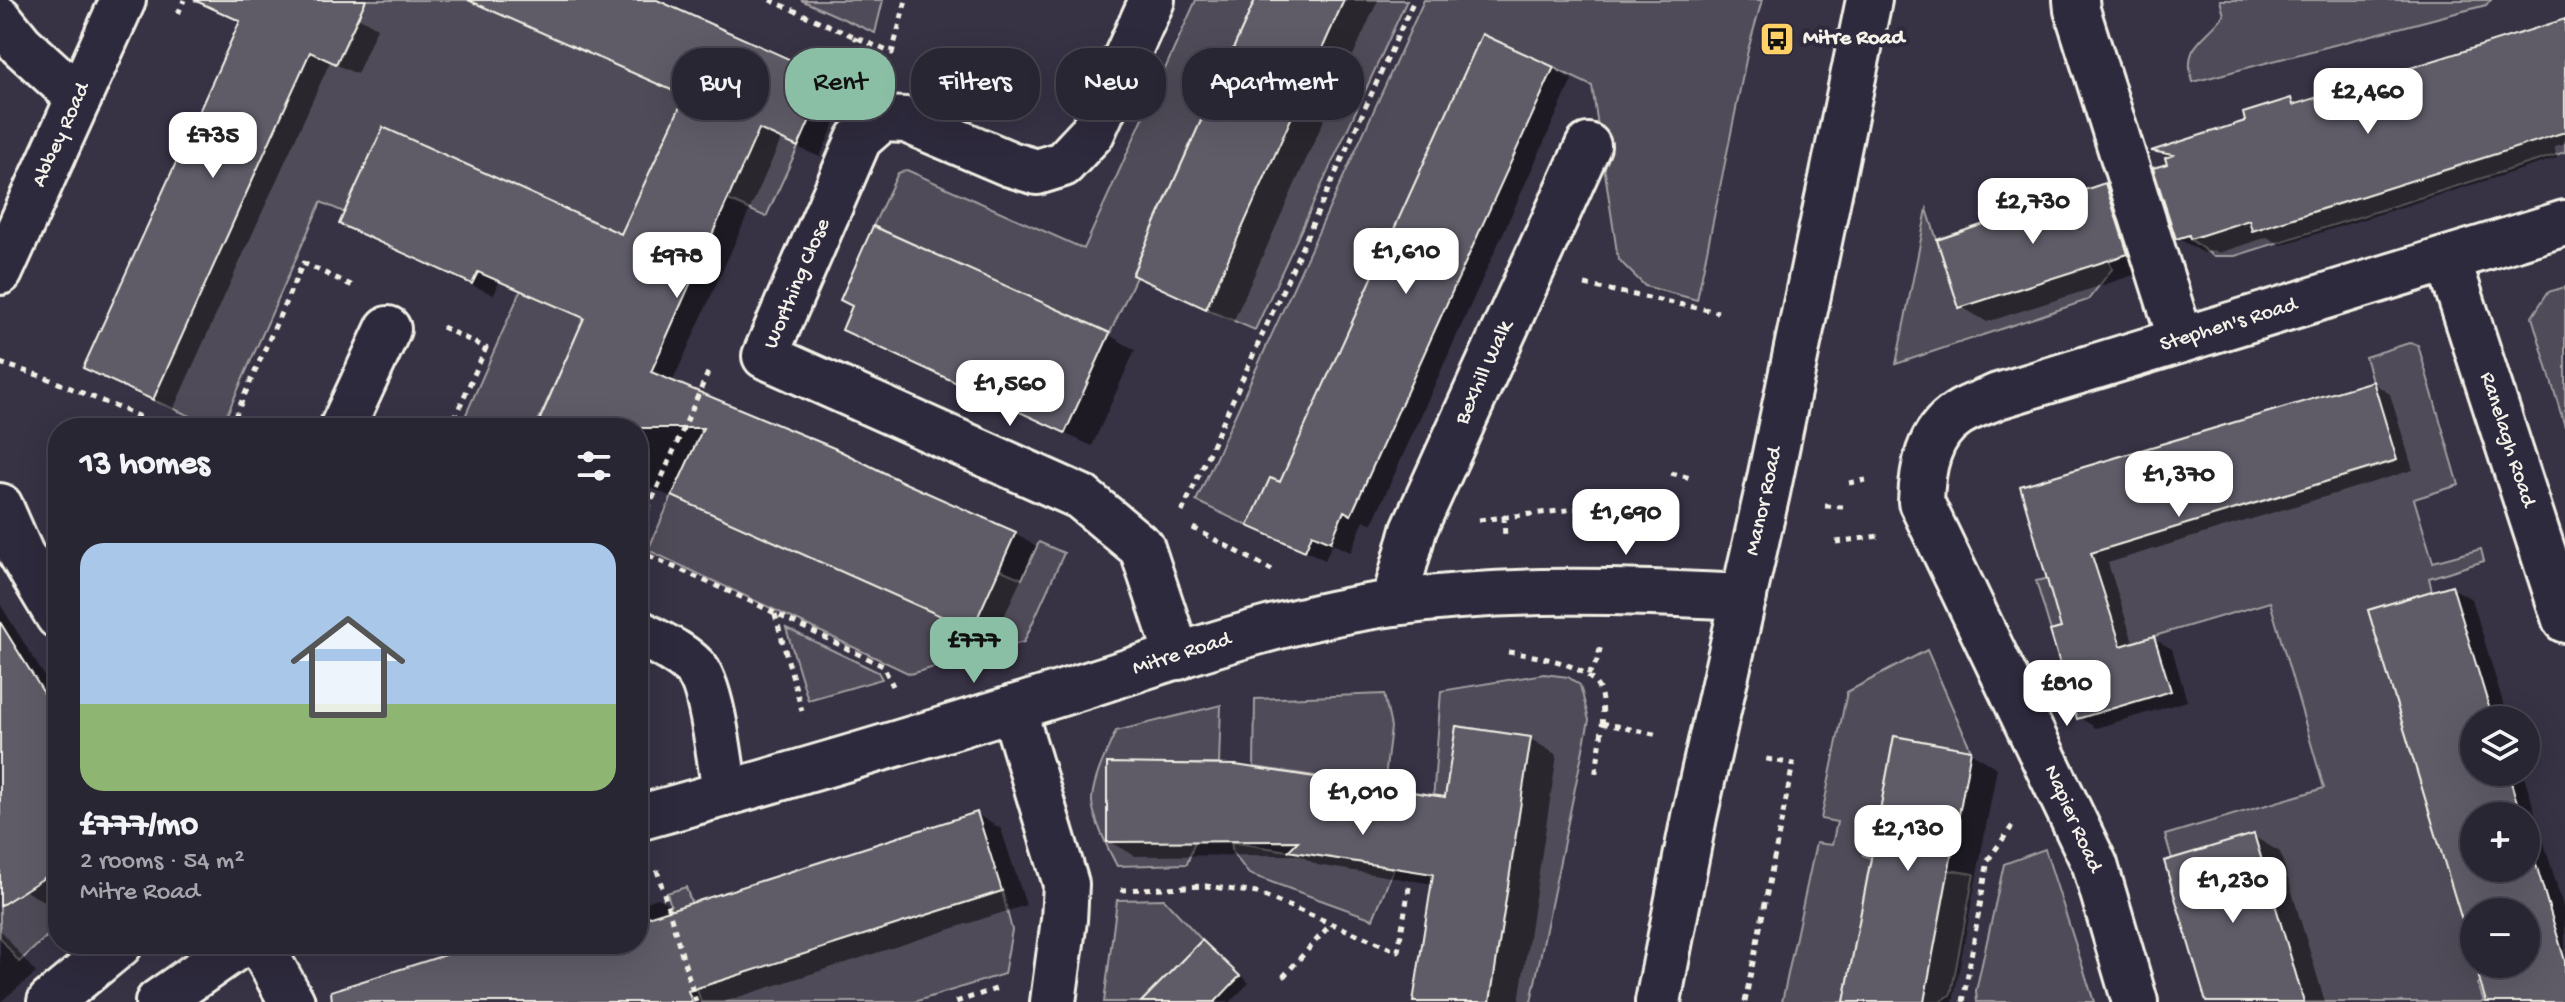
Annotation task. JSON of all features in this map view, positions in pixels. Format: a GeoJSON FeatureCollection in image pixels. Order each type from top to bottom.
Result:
{"type":"FeatureCollection","features":[{"type":"Feature","properties":{"kind":"street","name":"Abbey Road"},"geometry":{"type":"LineString","coordinates":[[0,272],[123,0]]}},
{"type":"Feature","properties":{"kind":"street","name":"Worthing Close"},"geometry":{"type":"LineString","coordinates":[[1152,0],[1092,133],[1063,164],[1037,172],[1010,164],[906,120],[882,119],[859,139],[765,356],[1081,497],[1142,548],[1178,657]]}},
{"type":"Feature","properties":{"kind":"street","name":"Manor Road"},"geometry":{"type":"LineString","coordinates":[[1658,1002],[1694,817],[1744,597],[1869,0]]}},
{"type":"Feature","properties":{"kind":"street"},"geometry":{"type":"LineString","coordinates":[[2076,0],[2181,340]]}},
{"type":"Feature","properties":{"kind":"street"},"geometry":{"type":"LineString","coordinates":[[0,19],[21,45],[79,98]]}},
{"type":"Feature","properties":{"kind":"street","name":"Bexhill Walk"},"geometry":{"type":"LineString","coordinates":[[1394,603],[1414,529],[1588,146]]}},
{"type":"Feature","properties":{"kind":"street","name":"Stephen's Road"},"geometry":{"type":"LineString","coordinates":[[1922,468],[1933,441],[1957,414],[1998,396],[2565,223]]}},
{"type":"Feature","properties":{"kind":"street","name":"Ranelagh Road"},"geometry":{"type":"LineString","coordinates":[[2448,259],[2565,620]]}},
{"type":"Feature","properties":{"kind":"street"},"geometry":{"type":"LineString","coordinates":[[347,418],[388,329]]}},
{"type":"Feature","properties":{"kind":"street","name":"Napier Road"},"geometry":{"type":"LineString","coordinates":[[1922,468],[1921,502],[2095,865],[2135,1002]]}},
{"type":"Feature","properties":{"kind":"street"},"geometry":{"type":"LineString","coordinates":[[0,506],[21,554],[48,599]]}},
{"type":"Feature","properties":{"kind":"street","name":"Mitre Road"},"geometry":{"type":"LineString","coordinates":[[648,815],[1013,708],[1253,633],[1322,616],[1394,603],[1546,590],[1615,590],[1744,597]]}},
{"type":"Feature","properties":{"kind":"street"},"geometry":{"type":"LineString","coordinates":[[648,638],[698,670],[709,705],[725,794]]}},
{"type":"Feature","properties":{"kind":"street"},"geometry":{"type":"LineString","coordinates":[[1013,708],[1066,884],[1053,1002]]}},
{"type":"Feature","properties":{"kind":"street"},"geometry":{"type":"LineString","coordinates":[[50,1002],[108,954]]}},
{"type":"Feature","properties":{"kind":"street"},"geometry":{"type":"LineString","coordinates":[[158,1002],[227,954]]}},
{"type":"Feature","properties":{"kind":"street"},"geometry":{"type":"LineString","coordinates":[[266,954],[292,1002]]}},
{"type":"Feature","properties":{"kind":"path"},"geometry":{"type":"LineString","coordinates":[[770,0],[892,53],[906,0]]}},
{"type":"Feature","properties":{"kind":"path"},"geometry":{"type":"LineString","coordinates":[[1179,520],[1414,0]]}},
{"type":"Feature","properties":{"kind":"path"},"geometry":{"type":"LineString","coordinates":[[851,48],[856,37]]}},
{"type":"Feature","properties":{"kind":"path"},"geometry":{"type":"LineString","coordinates":[[1529,274],[1718,312]]}},
{"type":"Feature","properties":{"kind":"path"},"geometry":{"type":"LineString","coordinates":[[648,509],[723,339],[765,356]]}},
{"type":"Feature","properties":{"kind":"path"},"geometry":{"type":"LineString","coordinates":[[0,363],[44,377],[143,418]]}},
{"type":"Feature","properties":{"kind":"path"},"geometry":{"type":"LineString","coordinates":[[1671,473],[1691,478]]}},
{"type":"Feature","properties":{"kind":"path"},"geometry":{"type":"LineString","coordinates":[[1414,529],[1612,502]]}},
{"type":"Feature","properties":{"kind":"path"},"geometry":{"type":"LineString","coordinates":[[1825,506],[1843,507]]}},
{"type":"Feature","properties":{"kind":"path"},"geometry":{"type":"LineString","coordinates":[[1192,527],[1273,571]]}},
{"type":"Feature","properties":{"kind":"path"},"geometry":{"type":"LineString","coordinates":[[1836,542],[1888,535]]}},
{"type":"Feature","properties":{"kind":"path"},"geometry":{"type":"LineString","coordinates":[[648,556],[883,666],[893,686]]}},
{"type":"Feature","properties":{"kind":"path"},"geometry":{"type":"LineString","coordinates":[[775,613],[802,711]]}},
{"type":"Feature","properties":{"kind":"path"},"geometry":{"type":"LineString","coordinates":[[1497,650],[1549,658],[1588,675],[1600,691],[1602,723],[1595,778]]}},
{"type":"Feature","properties":{"kind":"path"},"geometry":{"type":"LineString","coordinates":[[1588,675],[1597,661]]}},
{"type":"Feature","properties":{"kind":"path"},"geometry":{"type":"LineString","coordinates":[[1602,723],[1633,730]]}},
{"type":"Feature","properties":{"kind":"path"},"geometry":{"type":"LineString","coordinates":[[1745,1002],[1793,764],[1764,758]]}},
{"type":"Feature","properties":{"kind":"path"},"geometry":{"type":"LineString","coordinates":[[1963,1002],[1988,860],[2013,825],[2009,810]]}},
{"type":"Feature","properties":{"kind":"path"},"geometry":{"type":"LineString","coordinates":[[656,865],[696,1002]]}},
{"type":"Feature","properties":{"kind":"path"},"geometry":{"type":"LineString","coordinates":[[1108,891],[1206,886],[1257,893],[1398,951],[1410,882]]}},
{"type":"Feature","properties":{"kind":"path"},"geometry":{"type":"LineString","coordinates":[[1283,977],[1331,924]]}},
{"type":"Feature","properties":{"kind":"path"},"geometry":{"type":"LineString","coordinates":[[956,1002],[1006,986]]}},
{"type":"Feature","properties":{"kind":"shaded area"},"geometry":{"type":"Polygon","coordinates":[[[334,0],[470,0],[672,91],[672,120],[738,120],[798,147],[766,217],[653,166],[540,418],[464,418],[521,290],[321,202],[225,418],[195,418],[153,400],[310,52],[337,64],[359,16],[334,0]]]}},
{"type":"Feature","properties":{"kind":"shaded area"},"geometry":{"type":"Polygon","coordinates":[[[801,0],[883,0],[875,33],[801,0]]]}},
{"type":"Feature","properties":{"kind":"shaded area"},"geometry":{"type":"Polygon","coordinates":[[[1196,0],[1255,0],[1233,48],[1182,48],[1182,120],[1201,120],[1132,274],[1136,277],[1110,333],[873,226],[898,173],[907,170],[1084,249],[1142,120],[1166,120],[1166,67],[1196,0]]]}},
{"type":"Feature","properties":{"kind":"shaded area"},"geometry":{"type":"Polygon","coordinates":[[[1344,0],[1407,0],[1364,93],[1364,48],[1323,48],[1344,0]]]}},
{"type":"Feature","properties":{"kind":"shaded area"},"geometry":{"type":"Polygon","coordinates":[[[1424,0],[1762,0],[1748,50],[1697,300],[1645,286],[1618,259],[1592,86],[1482,34],[1281,482],[1271,478],[1248,526],[1196,501],[1424,0]]]}},
{"type":"Feature","properties":{"kind":"shaded area"},"geometry":{"type":"Polygon","coordinates":[[[2220,0],[2490,0],[2486,5],[2193,82],[2190,60],[2197,44],[2224,15],[2220,0]]]}},
{"type":"Feature","properties":{"kind":"shaded area"},"geometry":{"type":"Polygon","coordinates":[[[1290,120],[1352,120],[1255,330],[1206,309],[1290,120]]]}},
{"type":"Feature","properties":{"kind":"shaded area"},"geometry":{"type":"Polygon","coordinates":[[[2565,120],[2565,152],[2235,256],[2213,256],[2190,239],[2249,220],[2253,231],[2349,201],[2434,161],[2438,173],[2531,143],[2565,120]]]}},
{"type":"Feature","properties":{"kind":"shaded area"},"geometry":{"type":"Polygon","coordinates":[[[1927,209],[1959,308],[2109,260],[2112,269],[2088,300],[1896,364],[1927,209]]]}},
{"type":"Feature","properties":{"kind":"shaded area"},"geometry":{"type":"Polygon","coordinates":[[[2565,287],[2565,427],[2532,317],[2548,292],[2565,287]]]}},
{"type":"Feature","properties":{"kind":"shaded area"},"geometry":{"type":"Polygon","coordinates":[[[2409,343],[2418,345],[2459,485],[2414,499],[2433,562],[2481,549],[2484,561],[2429,578],[2432,591],[2368,610],[2460,913],[2460,978],[2480,978],[2478,984],[2484,1002],[2304,1002],[2254,835],[2172,859],[2165,835],[2324,788],[2270,602],[2117,647],[2106,614],[2051,631],[2036,581],[2096,568],[2091,551],[2396,461],[2365,357],[2409,343]]]}},
{"type":"Feature","properties":{"kind":"shaded area"},"geometry":{"type":"Polygon","coordinates":[[[672,496],[971,630],[999,569],[1022,579],[1039,542],[1064,553],[1024,642],[910,674],[648,550],[672,496]]]}},
{"type":"Feature","properties":{"kind":"shaded area"},"geometry":{"type":"Polygon","coordinates":[[[786,628],[878,672],[882,679],[808,700],[786,628]]]}},
{"type":"Feature","properties":{"kind":"shaded area"},"geometry":{"type":"Polygon","coordinates":[[[1927,650],[1971,750],[1894,736],[1877,827],[1868,827],[1863,855],[1871,858],[1844,1002],[1782,1002],[1816,843],[1832,845],[1837,822],[1821,819],[1847,692],[1927,650]]]}},
{"type":"Feature","properties":{"kind":"shaded area"},"geometry":{"type":"Polygon","coordinates":[[[1544,674],[1568,677],[1580,685],[1589,720],[1531,1002],[1490,1002],[1531,737],[1457,726],[1442,816],[1432,815],[1441,691],[1544,674]]]}},
{"type":"Feature","properties":{"kind":"shaded area"},"geometry":{"type":"Polygon","coordinates":[[[1384,694],[1391,727],[1384,786],[1254,767],[1255,699],[1384,694]]]}},
{"type":"Feature","properties":{"kind":"shaded area"},"geometry":{"type":"Polygon","coordinates":[[[1221,705],[1219,764],[1107,764],[1107,842],[1195,841],[1187,864],[1117,866],[1097,823],[1092,806],[1098,773],[1116,731],[1221,705]]]}},
{"type":"Feature","properties":{"kind":"shaded area"},"geometry":{"type":"Polygon","coordinates":[[[1231,842],[1394,868],[1373,919],[1249,874],[1233,853],[1231,842]]]}},
{"type":"Feature","properties":{"kind":"shaded area"},"geometry":{"type":"Polygon","coordinates":[[[2045,849],[2094,1002],[1977,1002],[1976,991],[2004,864],[2045,849]]]}},
{"type":"Feature","properties":{"kind":"shaded area"},"geometry":{"type":"Polygon","coordinates":[[[0,851],[48,875],[48,935],[19,962],[0,937],[0,851]]]}},
{"type":"Feature","properties":{"kind":"shaded area"},"geometry":{"type":"Polygon","coordinates":[[[1949,870],[1974,874],[1951,994],[1940,1002],[1924,1002],[1949,870]]]}},
{"type":"Feature","properties":{"kind":"shaded area"},"geometry":{"type":"Polygon","coordinates":[[[686,887],[717,982],[1002,891],[1012,930],[1004,974],[914,1002],[701,1002],[667,893],[686,887]]]}},
{"type":"Feature","properties":{"kind":"shaded area"},"geometry":{"type":"Polygon","coordinates":[[[1164,899],[1202,940],[1141,1002],[1104,1002],[1117,900],[1164,899]]]}},
{"type":"Feature","properties":{"kind":"building"},"geometry":{"type":"Polygon","coordinates":[[[194,0],[366,0],[336,64],[310,52],[153,400],[83,368],[240,21],[194,0]]]}},
{"type":"Feature","properties":{"kind":"building"},"geometry":{"type":"Polygon","coordinates":[[[468,0],[657,0],[764,48],[672,48],[672,90],[468,0]]]}},
{"type":"Feature","properties":{"kind":"building"},"geometry":{"type":"Polygon","coordinates":[[[1255,0],[1344,0],[1323,48],[1234,48],[1255,0]]]}},
{"type":"Feature","properties":{"kind":"building"},"geometry":{"type":"Polygon","coordinates":[[[2565,19],[2565,132],[2252,231],[2249,220],[2190,239],[2189,235],[2176,239],[2153,168],[2167,164],[2165,158],[2173,155],[2151,151],[2245,121],[2243,113],[2291,98],[2293,105],[2565,19]]]}},
{"type":"Feature","properties":{"kind":"building"},"geometry":{"type":"Polygon","coordinates":[[[1482,34],[1554,67],[1351,515],[1344,511],[1331,542],[1312,534],[1305,551],[1248,526],[1270,478],[1280,482],[1482,34]]]}},
{"type":"Feature","properties":{"kind":"building"},"geometry":{"type":"Polygon","coordinates":[[[769,50],[785,57],[785,120],[810,120],[798,147],[759,129],[651,372],[834,448],[1016,532],[972,630],[672,496],[703,428],[648,428],[648,418],[540,418],[584,318],[478,272],[472,284],[339,224],[383,127],[621,234],[674,120],[769,120],[769,50]]]}},
{"type":"Feature","properties":{"kind":"building"},"geometry":{"type":"Polygon","coordinates":[[[1201,120],[1290,120],[1206,309],[1132,275],[1201,120]]]}},
{"type":"Feature","properties":{"kind":"building"},"geometry":{"type":"Polygon","coordinates":[[[2105,183],[2128,254],[1959,308],[1937,240],[2105,183]]]}},
{"type":"Feature","properties":{"kind":"building"},"geometry":{"type":"Polygon","coordinates":[[[873,226],[1110,333],[1065,433],[842,330],[852,306],[840,300],[873,226]]]}},
{"type":"Feature","properties":{"kind":"building"},"geometry":{"type":"Polygon","coordinates":[[[2373,381],[2397,460],[2091,553],[2121,646],[2154,636],[2171,691],[2077,719],[2050,631],[2061,628],[2020,486],[2373,381]]]}},
{"type":"Feature","properties":{"kind":"building"},"geometry":{"type":"Polygon","coordinates":[[[2452,585],[2489,706],[2460,706],[2460,786],[2512,786],[2517,802],[2460,802],[2460,882],[2540,882],[2540,878],[2565,961],[2565,1002],[2486,1002],[2479,978],[2540,978],[2540,898],[2460,898],[2460,914],[2368,610],[2452,585]]]}},
{"type":"Feature","properties":{"kind":"building"},"geometry":{"type":"Polygon","coordinates":[[[0,622],[48,700],[48,875],[0,906],[0,622]]]}},
{"type":"Feature","properties":{"kind":"building"},"geometry":{"type":"Polygon","coordinates":[[[1456,726],[1531,737],[1490,1002],[1413,1002],[1433,874],[1288,851],[1298,841],[1107,842],[1107,763],[1236,765],[1445,797],[1456,726]]]}},
{"type":"Feature","properties":{"kind":"building"},"geometry":{"type":"Polygon","coordinates":[[[1894,736],[1971,750],[1924,1002],[1844,1002],[1894,736]]]}},
{"type":"Feature","properties":{"kind":"building"},"geometry":{"type":"Polygon","coordinates":[[[977,812],[1002,891],[688,991],[692,1002],[332,1002],[331,991],[448,954],[648,954],[648,917],[977,812]]]}},
{"type":"Feature","properties":{"kind":"building"},"geometry":{"type":"Polygon","coordinates":[[[2254,834],[2304,1002],[2206,1002],[2164,861],[2254,834]]]}},
{"type":"Feature","properties":{"kind":"building"},"geometry":{"type":"Polygon","coordinates":[[[1202,940],[1240,976],[1215,1002],[1141,1002],[1202,940]]]}},
{"type":"Feature","properties":{"kind":"place","name":"Mitre Road"},"geometry":{"type":"Point","coordinates":[1777,39]}}]}
